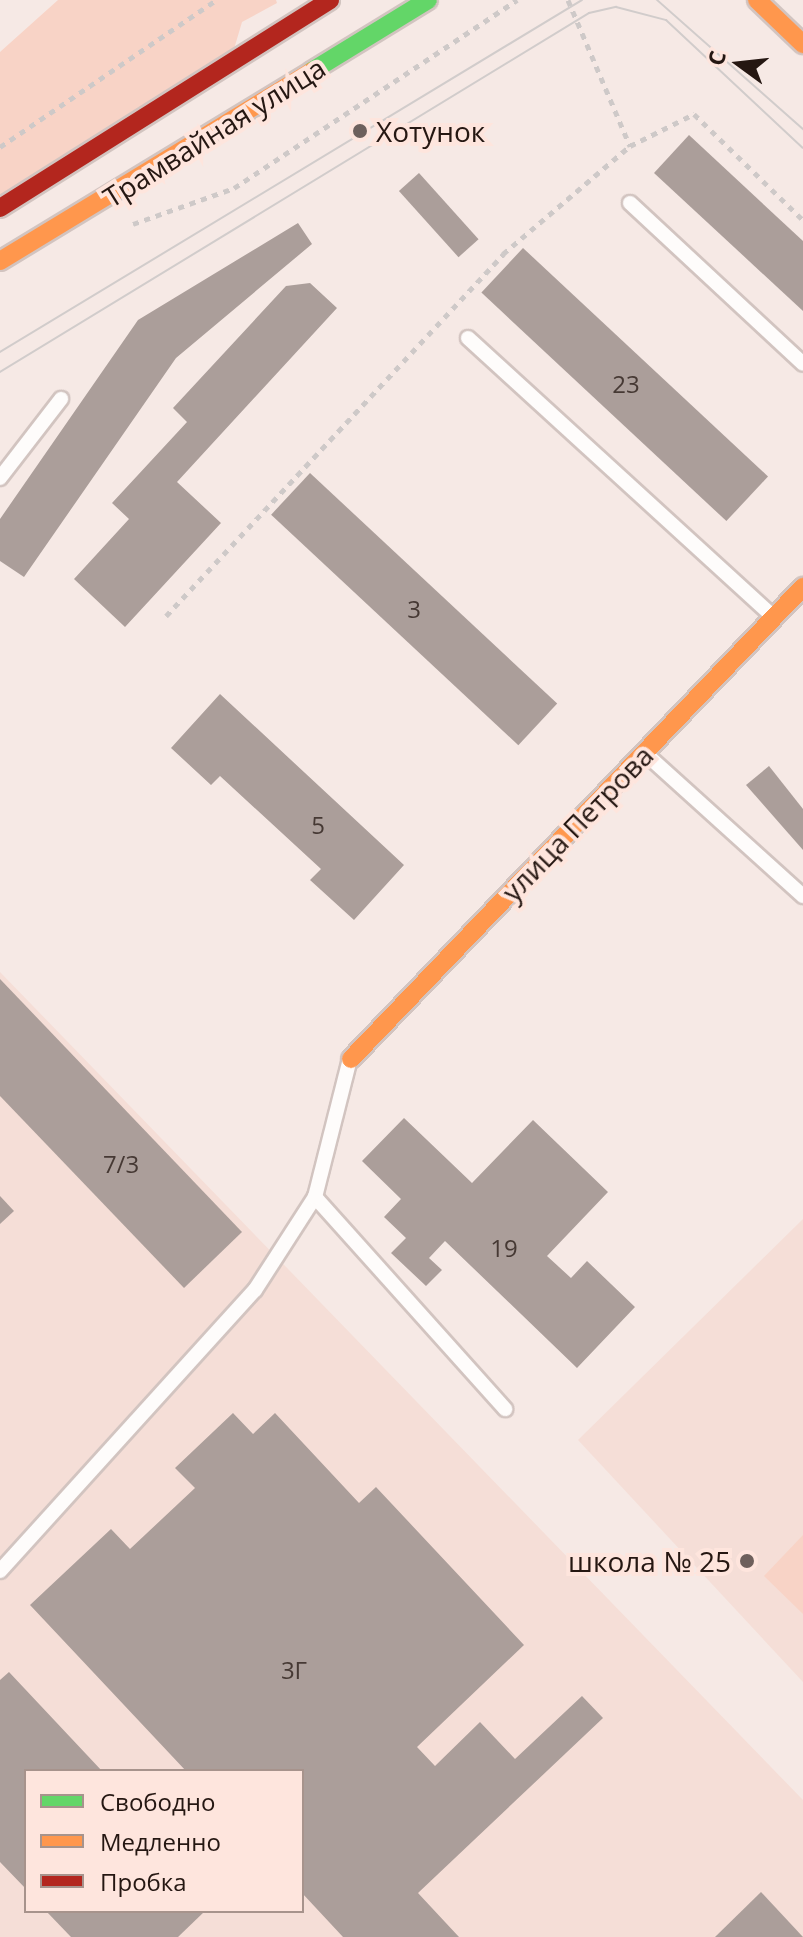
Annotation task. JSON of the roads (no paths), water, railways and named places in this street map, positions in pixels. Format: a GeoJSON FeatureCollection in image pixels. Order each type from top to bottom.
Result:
{"type":"FeatureCollection","features":[{"type":"Feature","properties":{"kind":"main road","name":"Трамвайная улица"},"geometry":{"type":"LineString","coordinates":[[0,208],[330,0]]}},
{"type":"Feature","properties":{"kind":"main road","name":"Трамвайная улица"},"geometry":{"type":"LineString","coordinates":[[0,261],[428,0]]}},
{"type":"Feature","properties":{"kind":"main road"},"geometry":{"type":"LineString","coordinates":[[757,0],[803,44]]}},
{"type":"Feature","properties":{"kind":"main road","name":"улица Петрова"},"geometry":{"type":"LineString","coordinates":[[351,1059],[803,587]]}},
{"type":"Feature","properties":{"kind":"lane"},"geometry":{"type":"LineString","coordinates":[[630,203],[803,364]]}},
{"type":"Feature","properties":{"kind":"lane"},"geometry":{"type":"LineString","coordinates":[[468,338],[773,618]]}},
{"type":"Feature","properties":{"kind":"lane"},"geometry":{"type":"LineString","coordinates":[[0,478],[61,399]]}},
{"type":"Feature","properties":{"kind":"lane"},"geometry":{"type":"LineString","coordinates":[[644,753],[803,896]]}},
{"type":"Feature","properties":{"kind":"lane"},"geometry":{"type":"LineString","coordinates":[[0,1571],[255,1290],[315,1197],[351,1059]]}},
{"type":"Feature","properties":{"kind":"lane"},"geometry":{"type":"LineString","coordinates":[[315,1197],[505,1409]]}},
{"type":"Feature","properties":{"kind":"tram line"},"geometry":{"type":"LineString","coordinates":[[0,352],[582,0]]}},
{"type":"Feature","properties":{"kind":"tram line"},"geometry":{"type":"LineString","coordinates":[[657,0],[803,129]]}},
{"type":"Feature","properties":{"kind":"tram line"},"geometry":{"type":"LineString","coordinates":[[0,372],[589,13],[616,7],[666,20],[803,148]]}},
{"type":"Feature","properties":{"kind":"place","name":"Хотунок"},"geometry":{"type":"Point","coordinates":[360,131]}},
{"type":"Feature","properties":{"kind":"place","name":"школа № 25"},"geometry":{"type":"Point","coordinates":[747,1561]}}]}
